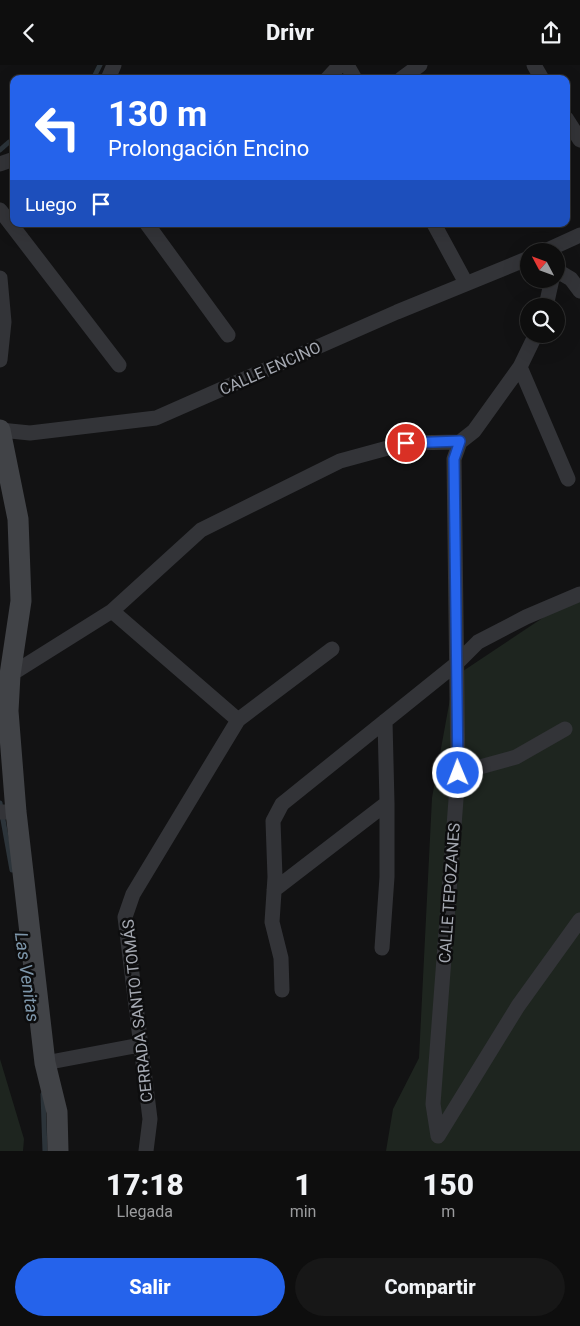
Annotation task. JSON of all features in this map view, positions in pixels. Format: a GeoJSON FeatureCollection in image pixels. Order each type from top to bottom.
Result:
{"type":"FeatureCollection","features":[{"type":"Feature","properties":{"kind":"main road"},"geometry":{"type":"LineString","coordinates":[[0,429],[18,519],[21,601],[10,675],[8,711],[10,812],[45,1063],[57,1112],[58,1151]]}},
{"type":"Feature","properties":{"kind":"street"},"geometry":{"type":"LineString","coordinates":[[331,75],[340,65]]}},
{"type":"Feature","properties":{"kind":"street"},"geometry":{"type":"LineString","coordinates":[[406,75],[420,65]]}},
{"type":"Feature","properties":{"kind":"street"},"geometry":{"type":"LineString","coordinates":[[570,124],[580,140]]}},
{"type":"Feature","properties":{"kind":"street"},"geometry":{"type":"LineString","coordinates":[[0,210],[10,223]]}},
{"type":"Feature","properties":{"kind":"street"},"geometry":{"type":"LineString","coordinates":[[13,227],[119,365]]}},
{"type":"Feature","properties":{"kind":"street"},"geometry":{"type":"LineString","coordinates":[[149,227],[228,335]]}},
{"type":"Feature","properties":{"kind":"street"},"geometry":{"type":"LineString","coordinates":[[436,227],[466,283]]}},
{"type":"Feature","properties":{"kind":"street"},"geometry":{"type":"LineString","coordinates":[[563,243],[580,235]]}},
{"type":"Feature","properties":{"kind":"street","name":"CALLE ENCINO"},"geometry":{"type":"LineString","coordinates":[[0,429],[30,433],[156,418],[397,312],[520,262]]}},
{"type":"Feature","properties":{"kind":"street"},"geometry":{"type":"LineString","coordinates":[[565,275],[571,279],[580,291]]}},
{"type":"Feature","properties":{"kind":"street"},"geometry":{"type":"LineString","coordinates":[[0,278],[4,322],[0,360]]}},
{"type":"Feature","properties":{"kind":"street"},"geometry":{"type":"LineString","coordinates":[[10,675],[112,611],[201,530],[340,461],[406,443],[460,441],[474,431],[520,367],[532,343]]}},
{"type":"Feature","properties":{"kind":"street"},"geometry":{"type":"LineString","coordinates":[[520,367],[568,479]]}},
{"type":"Feature","properties":{"kind":"street","name":"CALLE TEPOZANES"},"geometry":{"type":"LineString","coordinates":[[460,441],[454,459],[458,773],[433,1104],[438,1135],[518,1006],[580,920]]}},
{"type":"Feature","properties":{"kind":"street"},"geometry":{"type":"LineString","coordinates":[[282,989],[281,957],[272,922],[274,821],[282,804],[456,664],[478,642],[526,617],[580,594]]}},
{"type":"Feature","properties":{"kind":"street"},"geometry":{"type":"LineString","coordinates":[[112,611],[238,720]]}},
{"type":"Feature","properties":{"kind":"street","name":"CERRADA SANTO TOMÁS"},"geometry":{"type":"LineString","coordinates":[[146,1151],[150,1119],[125,917],[132,894],[238,720],[332,649]]}},
{"type":"Feature","properties":{"kind":"street"},"geometry":{"type":"LineString","coordinates":[[382,948],[387,877],[384,721]]}},
{"type":"Feature","properties":{"kind":"street"},"geometry":{"type":"LineString","coordinates":[[458,773],[516,757],[565,729]]}},
{"type":"Feature","properties":{"kind":"street"},"geometry":{"type":"LineString","coordinates":[[274,890],[387,803]]}},
{"type":"Feature","properties":{"kind":"street"},"geometry":{"type":"LineString","coordinates":[[45,1063],[140,1045]]}},
{"type":"Feature","properties":{"kind":"shaded area"},"geometry":{"type":"Polygon","coordinates":[[[580,593],[580,1151],[386,1151],[393,1109],[419,1058],[432,798],[454,677],[580,593]]]}},
{"type":"Feature","properties":{"kind":"shaded area"},"geometry":{"type":"Polygon","coordinates":[[[0,1059],[24,1139],[23,1151],[0,1151],[0,1059]]]}},
{"type":"Feature","properties":{"kind":"waterway","name":"Las Venitas"},"geometry":{"type":"LineString","coordinates":[[95,75],[100,65]]}},
{"type":"Feature","properties":{"kind":"waterway","name":"Las Venitas"},"geometry":{"type":"LineString","coordinates":[[0,150],[10,142]]}},
{"type":"Feature","properties":{"kind":"waterway","name":"Las Venitas"},"geometry":{"type":"LineString","coordinates":[[0,803],[12,870]]}},
{"type":"Feature","properties":{"kind":"waterway","name":"Las Venitas"},"geometry":{"type":"LineString","coordinates":[[43,1094],[45,1151]]}},
{"type":"Feature","properties":{"kind":"route"},"geometry":{"type":"LineString","coordinates":[[406,443],[460,441],[454,459],[458,773]]}}]}
